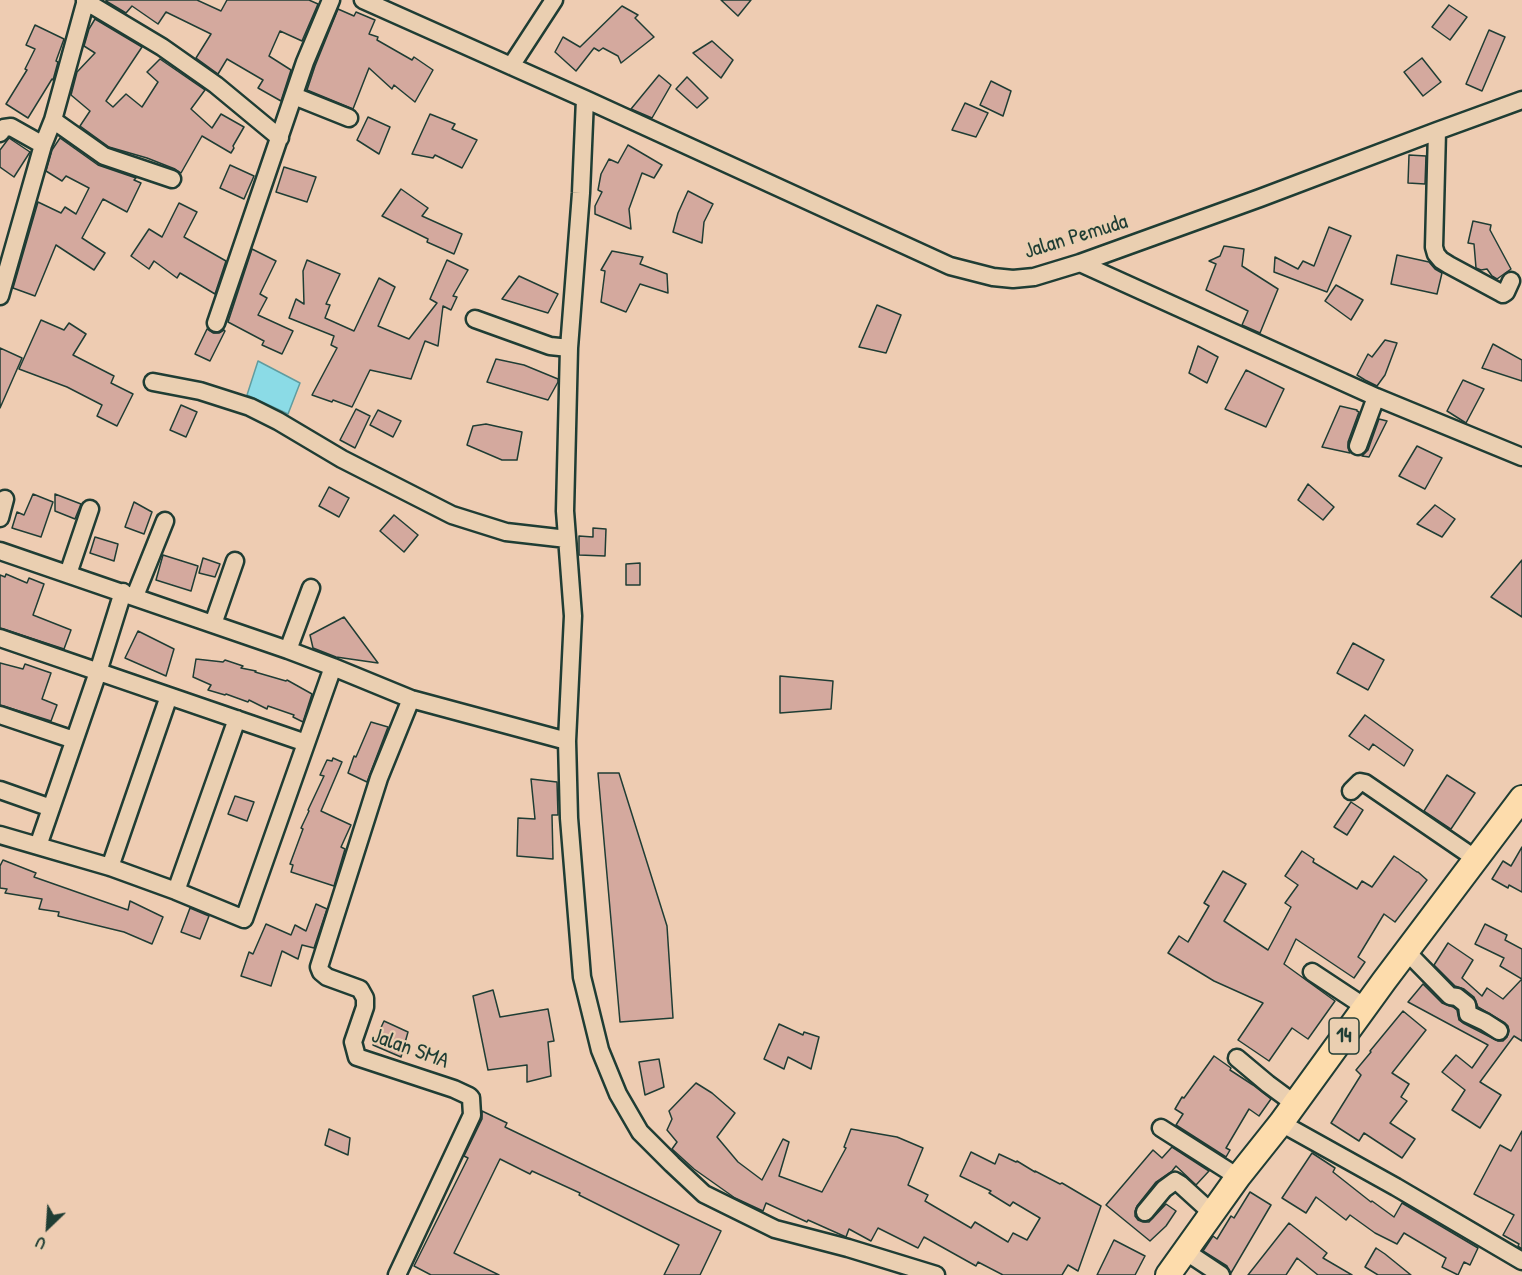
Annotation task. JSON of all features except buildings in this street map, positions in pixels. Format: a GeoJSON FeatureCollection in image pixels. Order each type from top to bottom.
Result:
{"type":"FeatureCollection","features":[{"type":"Feature","properties":{"kind":"highway","name":"14"},"geometry":{"type":"LineString","coordinates":[[1168,1275],[1238,1177],[1522,798]]}},
{"type":"Feature","properties":{"kind":"street"},"geometry":{"type":"LineString","coordinates":[[216,323],[305,62],[331,0]]}},
{"type":"Feature","properties":{"kind":"street","name":"Jalan Pemuda"},"geometry":{"type":"LineString","coordinates":[[363,0],[950,266],[993,277],[1013,279],[1034,277],[1080,263],[1522,100]]}},
{"type":"Feature","properties":{"kind":"street"},"geometry":{"type":"LineString","coordinates":[[511,66],[554,0]]}},
{"type":"Feature","properties":{"kind":"street"},"geometry":{"type":"LineString","coordinates":[[0,296],[43,145],[53,120],[85,1],[162,47],[207,78],[280,138]]}},
{"type":"Feature","properties":{"kind":"street"},"geometry":{"type":"LineString","coordinates":[[294,96],[349,118]]}},
{"type":"Feature","properties":{"kind":"street"},"geometry":{"type":"LineString","coordinates":[[585,99],[581,193],[569,348],[565,511],[573,616],[567,741],[569,818],[582,977],[600,1050],[618,1094],[640,1132],[704,1194],[775,1229],[936,1275]]}},
{"type":"Feature","properties":{"kind":"street"},"geometry":{"type":"LineString","coordinates":[[53,120],[104,156],[172,179]]}},
{"type":"Feature","properties":{"kind":"street"},"geometry":{"type":"LineString","coordinates":[[0,133],[4,128],[11,127],[43,145]]}},
{"type":"Feature","properties":{"kind":"street"},"geometry":{"type":"LineString","coordinates":[[1437,131],[1434,247],[1436,254],[1449,265],[1503,294],[1511,280]]}},
{"type":"Feature","properties":{"kind":"street"},"geometry":{"type":"LineString","coordinates":[[1080,263],[1376,397],[1522,457]]}},
{"type":"Feature","properties":{"kind":"street"},"geometry":{"type":"LineString","coordinates":[[475,319],[550,346],[569,348]]}},
{"type":"Feature","properties":{"kind":"street"},"geometry":{"type":"LineString","coordinates":[[153,382],[201,391],[250,407],[279,421],[342,459],[452,515],[506,532],[567,539]]}},
{"type":"Feature","properties":{"kind":"street"},"geometry":{"type":"LineString","coordinates":[[1358,446],[1376,397]]}},
{"type":"Feature","properties":{"kind":"street"},"geometry":{"type":"LineString","coordinates":[[0,518],[5,499]]}},
{"type":"Feature","properties":{"kind":"street"},"geometry":{"type":"LineString","coordinates":[[68,574],[90,509]]}},
{"type":"Feature","properties":{"kind":"street"},"geometry":{"type":"LineString","coordinates":[[38,846],[98,672],[129,594],[165,521]]}},
{"type":"Feature","properties":{"kind":"street"},"geometry":{"type":"LineString","coordinates":[[0,551],[288,650],[411,699],[567,741]]}},
{"type":"Feature","properties":{"kind":"street"},"geometry":{"type":"LineString","coordinates":[[213,624],[235,561]]}},
{"type":"Feature","properties":{"kind":"street"},"geometry":{"type":"LineString","coordinates":[[288,650],[311,588]]}},
{"type":"Feature","properties":{"kind":"street"},"geometry":{"type":"LineString","coordinates":[[0,638],[306,743]]}},
{"type":"Feature","properties":{"kind":"street"},"geometry":{"type":"LineString","coordinates":[[0,835],[110,867],[244,919],[333,667]]}},
{"type":"Feature","properties":{"kind":"street"},"geometry":{"type":"LineString","coordinates":[[110,867],[169,696]]}},
{"type":"Feature","properties":{"kind":"street","name":"Jalan SMA"},"geometry":{"type":"LineString","coordinates":[[397,1275],[472,1115],[471,1098],[454,1089],[357,1057],[353,1042],[365,1007],[365,998],[360,989],[327,977],[319,967],[379,778],[411,699]]}},
{"type":"Feature","properties":{"kind":"street"},"geometry":{"type":"LineString","coordinates":[[0,715],[75,740]]}},
{"type":"Feature","properties":{"kind":"street"},"geometry":{"type":"LineString","coordinates":[[176,891],[237,719]]}},
{"type":"Feature","properties":{"kind":"street"},"geometry":{"type":"LineString","coordinates":[[1351,791],[1360,782],[1365,783],[1476,859]]}},
{"type":"Feature","properties":{"kind":"street"},"geometry":{"type":"LineString","coordinates":[[0,790],[51,808]]}},
{"type":"Feature","properties":{"kind":"street"},"geometry":{"type":"LineString","coordinates":[[1406,951],[1450,996],[1457,997],[1467,1005],[1468,1014],[1499,1031]]}},
{"type":"Feature","properties":{"kind":"street"},"geometry":{"type":"LineString","coordinates":[[1312,972],[1365,1007]]}},
{"type":"Feature","properties":{"kind":"street"},"geometry":{"type":"LineString","coordinates":[[1238,1058],[1268,1084],[1288,1113],[1396,1187],[1522,1261]]}},
{"type":"Feature","properties":{"kind":"street"},"geometry":{"type":"LineString","coordinates":[[1161,1128],[1238,1177]]}},
{"type":"Feature","properties":{"kind":"street"},"geometry":{"type":"LineString","coordinates":[[1145,1212],[1164,1189],[1175,1181],[1213,1214]]}},
{"type":"Feature","properties":{"kind":"street"},"geometry":{"type":"LineString","coordinates":[[1185,1251],[1221,1275]]}},
{"type":"Feature","properties":{"kind":"water"},"geometry":{"type":"Polygon","coordinates":[[[258,361],[300,383],[288,414],[247,395],[258,361]]]}}]}
